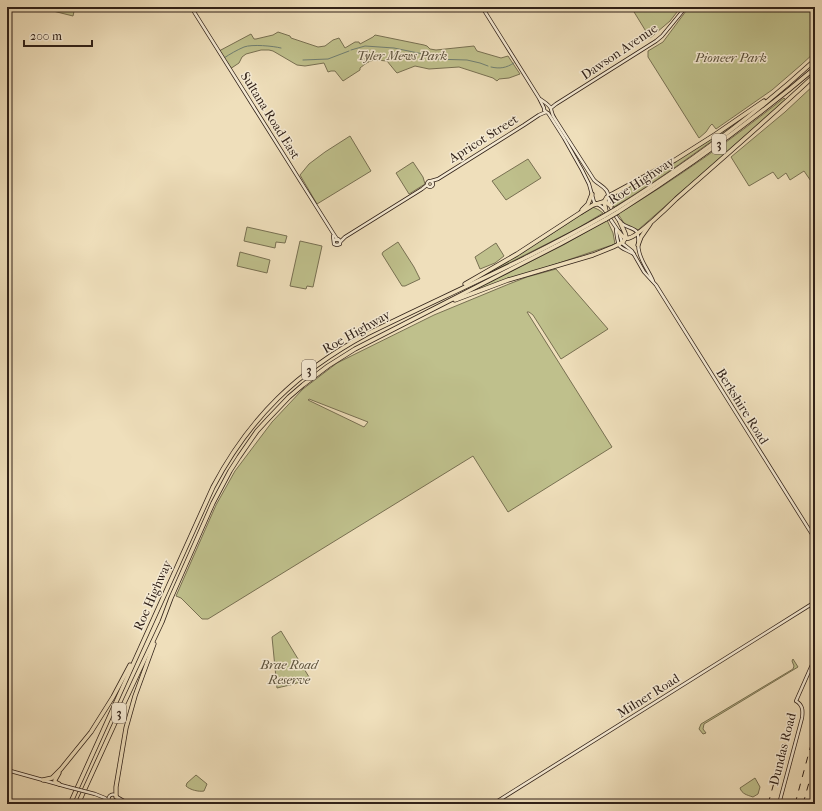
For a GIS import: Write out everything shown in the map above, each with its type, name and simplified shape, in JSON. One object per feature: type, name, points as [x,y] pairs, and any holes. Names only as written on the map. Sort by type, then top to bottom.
[{"type":"highway","name":"Roe Highway","points":[[617,210],[729,132],[815,60]]},
{"type":"highway","name":"Roe Highway","points":[[78,804],[124,701],[162,622],[171,598],[222,485],[242,452],[269,418],[289,397],[328,366],[355,348],[560,244],[676,174],[732,134],[815,68]]},
{"type":"highway","points":[[441,305],[508,280],[621,245],[626,238],[637,233],[815,75]]},
{"type":"highway","points":[[606,211],[604,202],[608,196],[658,170],[777,93]]},
{"type":"highway","points":[[608,192],[617,192]]},
{"type":"highway","points":[[580,213],[588,204],[592,194]]},
{"type":"highway","points":[[445,296],[517,254],[596,204],[604,202],[611,206]]},
{"type":"highway","name":"Roe Highway","points":[[70,804],[213,487],[235,449],[260,416],[284,392],[312,368],[338,350],[367,334],[557,242],[605,217]]},
{"type":"highway","points":[[638,246],[641,237],[652,220]]},
{"type":"highway","points":[[620,222],[626,233],[626,238]]},
{"type":"highway","points":[[619,232],[626,238]]},
{"type":"highway","points":[[117,797],[116,788],[126,728],[162,622]]},
{"type":"highway","points":[[43,780],[52,778],[61,769],[91,732],[113,697],[139,649]]},
{"type":"highway","points":[[59,784],[56,783],[55,780],[61,769]]},
{"type":"main road","name":"Sultana Road East","points":[[191,7],[338,240]]},
{"type":"main road","points":[[482,7],[539,98],[555,119],[593,179],[608,192],[609,201],[620,222],[632,228],[637,233]]},
{"type":"main road","name":"Dawson Avenue","points":[[548,109],[656,41],[686,7]]},
{"type":"main road","points":[[548,109],[589,184],[592,200],[606,211],[619,232],[621,245]]},
{"type":"main road","name":"Apricot Street","points":[[338,240],[428,186],[427,182],[432,183],[548,109]]},
{"type":"main road","points":[[615,227],[617,241],[634,254]]},
{"type":"main road","name":"Berkshire Road","points":[[637,233],[639,238],[638,250],[654,284]]},
{"type":"main road","name":"Berkshire Road","points":[[621,245],[631,249],[644,272],[654,284],[686,332],[815,539]]},
{"type":"main road","name":"Milner Road","points":[[493,804],[815,602]]},
{"type":"main road","name":"Dundas Road","points":[[779,804],[803,712],[802,708],[796,701],[815,658]]},
{"type":"main road","points":[[7,770],[99,795],[106,796],[114,794],[131,804]]},
{"type":"main road","points":[[99,795],[110,802],[131,804]]},
{"type":"main road","points":[[110,802],[108,798],[111,795]]},
{"type":"main road","points":[[114,803],[117,797]]},
{"type":"green space","points":[[37,7],[75,7],[73,16]]},
{"type":"green space","points":[[631,7],[681,7],[670,21],[650,38]]},
{"type":"green space","name":"Pioneer Park","points":[[689,7],[815,7],[815,52],[772,90],[716,129],[712,124],[699,138],[648,57],[648,51],[663,42]]},
{"type":"green space","name":"Tyler Mews Park","points":[[278,32],[318,47],[325,46],[333,40],[339,38],[345,48],[355,42],[359,42],[360,44],[375,35],[424,45],[430,49],[436,50],[474,46],[477,51],[501,58],[508,56],[520,74],[509,78],[499,79],[497,81],[493,78],[459,67],[429,69],[415,66],[397,73],[387,61],[376,60],[366,64],[360,68],[360,70],[343,81],[335,71],[328,72],[324,63],[305,66],[297,65],[269,50],[261,50],[246,54],[242,57],[239,63],[230,69],[219,51],[251,34],[254,39],[256,39],[273,35]]},
{"type":"green space","points":[[815,84],[815,187],[804,171],[790,180],[786,173],[778,179],[773,172],[749,186],[731,157],[785,112]]},
{"type":"green space","points":[[784,98],[786,100],[638,230],[624,223],[618,214],[703,159]]},
{"type":"green space","points":[[741,120],[662,176],[614,207],[612,200],[614,196]]},
{"type":"green space","points":[[350,136],[371,171],[317,204],[300,175],[309,164]]},
{"type":"green space","points":[[528,159],[541,178],[506,200],[492,181]]},
{"type":"green space","points":[[413,162],[423,177],[425,184],[409,194],[396,173]]},
{"type":"green space","points":[[593,207],[603,213],[578,228],[460,288],[542,240]]},
{"type":"green space","points":[[607,220],[613,233],[615,244],[456,298],[565,244]]},
{"type":"green space","points":[[247,227],[287,236],[285,243],[276,242],[275,248],[244,241]]},
{"type":"green space","points":[[300,241],[322,246],[313,287],[307,286],[306,289],[290,286]]},
{"type":"green space","points":[[398,242],[420,279],[405,286],[402,286],[382,254]]},
{"type":"green space","points":[[496,243],[504,256],[495,263],[480,269],[475,257]]},
{"type":"green space","points":[[240,252],[270,260],[267,273],[237,266]]},
{"type":"green space","points":[[556,269],[608,329],[561,359],[533,315],[527,312],[612,447],[508,512],[473,456],[208,619],[202,619],[181,598],[176,596],[216,505],[235,471],[272,422],[303,389],[337,363],[434,315],[527,277]],"holes":[[[309,399],[368,422],[364,427],[308,400]]]},
{"type":"green space","name":"Brae Road Reserve","points":[[281,631],[309,677],[298,683],[277,688],[272,637]]},
{"type":"green space","points":[[793,659],[798,667],[704,724],[703,729],[706,733],[703,734],[699,729],[701,724],[793,669]]},
{"type":"green space","points":[[196,775],[207,784],[204,791],[190,789],[186,786],[187,783]]},
{"type":"green space","points":[[755,778],[760,787],[758,794],[753,797],[743,793],[740,788]]},
{"type":"waterway","points":[[224,58],[239,49],[248,46],[281,48]]},
{"type":"waterway","points":[[351,50],[365,46],[394,48],[423,54],[428,58],[433,59],[467,60],[488,66]]},
{"type":"waterway","points":[[303,60],[328,59],[349,51]]},
{"type":"waterway","points":[[491,67],[503,68],[514,63]]},
{"type":"railway","points":[[768,804],[790,726]]},
{"type":"railway","points":[[795,804],[815,730]]},
{"type":"railway","points":[[803,804],[815,761]]}]
